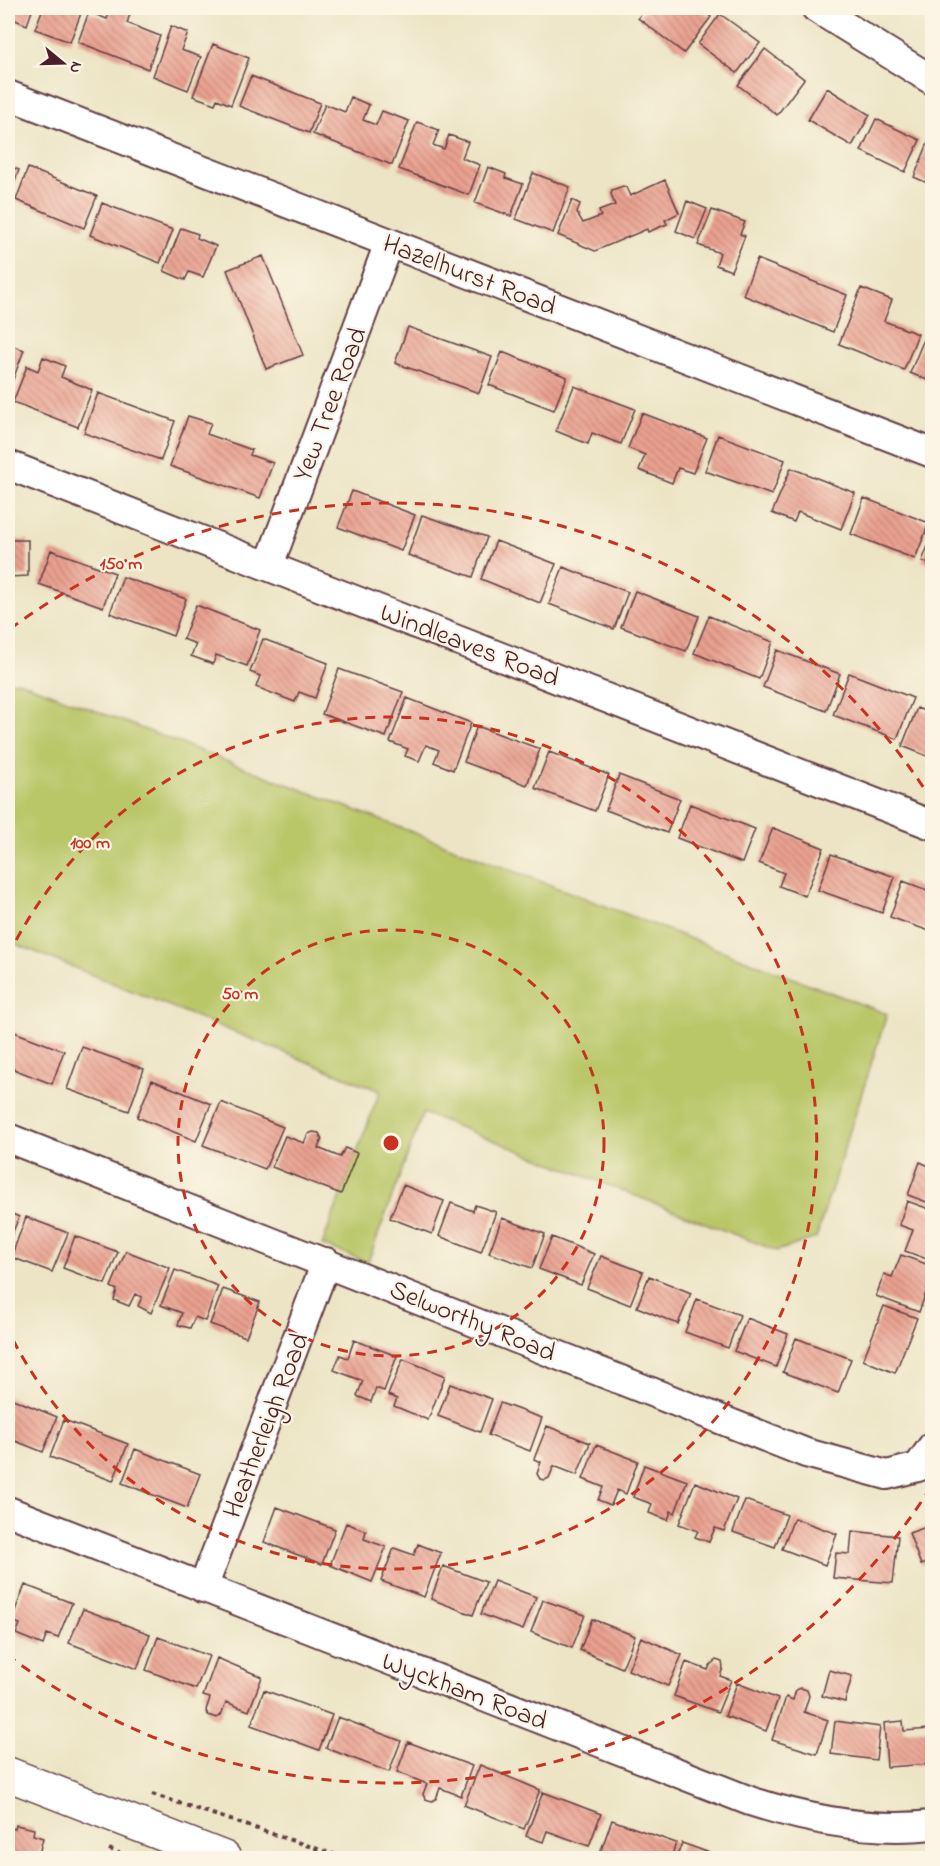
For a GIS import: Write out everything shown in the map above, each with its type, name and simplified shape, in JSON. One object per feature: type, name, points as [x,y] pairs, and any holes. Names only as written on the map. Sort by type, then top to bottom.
[{"type":"street","points":[[816,8],[933,80]]},
{"type":"street","name":"Hazelhurst Road","points":[[8,95],[933,453]]},
{"type":"street","name":"Yew Tree Road","points":[[269,565],[389,243]]},
{"type":"street","name":"Windleaves Road","points":[[8,465],[933,825]]},
{"type":"street","name":"Selworthy Road","points":[[8,1138],[806,1453],[887,1475],[918,1467],[933,1447]]},
{"type":"street","name":"Heatherleigh Road","points":[[203,1588],[326,1262]]},
{"type":"street","name":"Wyckham Road","points":[[8,1511],[779,1811],[824,1821],[878,1827],[933,1825]]},
{"type":"street","points":[[8,1773],[224,1858]]},
{"type":"path","points":[[141,1791],[345,1858]]},
{"type":"green space","points":[[18,681],[887,1014],[816,1238],[777,1251],[423,1113],[368,1262],[322,1245],[380,1091],[8,941],[8,683]]},
{"type":"building","points":[[8,8],[33,8],[27,25],[8,17]]},
{"type":"building","points":[[43,8],[83,8],[70,42],[35,29]]},
{"type":"building","points":[[111,8],[132,8],[127,23],[160,36],[148,69],[78,42],[89,12],[107,19]]},
{"type":"building","points":[[646,8],[699,8],[711,17],[684,53],[638,18]]},
{"type":"building","points":[[720,14],[760,43],[737,73],[698,44]]},
{"type":"building","points":[[171,26],[188,33],[181,50],[201,57],[188,90],[153,76]]},
{"type":"building","points":[[213,44],[249,58],[231,105],[217,99],[215,104],[193,96]]},
{"type":"building","points":[[765,49],[804,79],[777,115],[738,85]]},
{"type":"building","points":[[251,76],[320,103],[309,133],[239,106]]},
{"type":"building","points":[[827,88],[870,115],[852,146],[808,120]]},
{"type":"building","points":[[351,97],[369,105],[363,120],[376,125],[382,111],[409,121],[392,165],[313,134],[325,104],[345,112]]},
{"type":"building","points":[[876,119],[920,140],[905,172],[861,151]]},
{"type":"building","points":[[417,122],[439,130],[433,145],[444,149],[449,135],[468,142],[462,158],[480,165],[469,195],[399,169]]},
{"type":"building","points":[[928,143],[932,145],[932,185],[914,177]]},
{"type":"building","points":[[8,166],[19,170],[8,200]]},
{"type":"building","points":[[488,167],[506,174],[505,178],[523,184],[511,216],[475,203]]},
{"type":"building","points":[[28,168],[97,196],[84,228],[16,200]]},
{"type":"building","points":[[533,173],[570,187],[553,233],[516,219]]},
{"type":"building","points":[[665,180],[679,213],[665,220],[667,224],[648,232],[647,229],[595,251],[558,235],[572,200],[580,204],[577,213],[583,223],[601,216],[599,211],[615,205],[612,190],[626,187],[630,196]]},
{"type":"building","points":[[687,201],[707,209],[695,239],[676,231]]},
{"type":"building","points":[[102,203],[173,230],[160,263],[90,235]]},
{"type":"building","points":[[712,210],[745,222],[740,234],[745,236],[731,271],[716,265],[720,253],[698,245]]},
{"type":"building","points":[[181,228],[198,234],[197,238],[216,246],[203,277],[189,272],[185,280],[164,271]]},
{"type":"building","points":[[263,256],[303,355],[266,369],[227,270]]},
{"type":"building","points":[[757,259],[847,295],[833,332],[743,295]]},
{"type":"building","points":[[861,288],[892,300],[884,321],[918,334],[904,370],[839,344]]},
{"type":"building","points":[[408,327],[492,357],[479,393],[395,363]]},
{"type":"building","points":[[928,329],[932,331],[932,382],[910,373]]},
{"type":"building","points":[[8,344],[24,350],[8,393]]},
{"type":"building","points":[[502,352],[567,377],[554,410],[489,385]]},
{"type":"building","points":[[43,357],[65,366],[61,377],[92,390],[78,427],[13,402],[27,366],[38,371]]},
{"type":"building","points":[[574,386],[635,409],[621,444],[592,433],[588,444],[556,431]]},
{"type":"building","points":[[98,393],[175,421],[161,460],[84,433]]},
{"type":"building","points":[[642,413],[707,438],[693,473],[678,468],[672,483],[639,470],[645,455],[628,448]]},
{"type":"building","points":[[188,416],[211,423],[207,434],[252,450],[250,455],[273,463],[260,498],[170,466]]},
{"type":"building","points":[[718,435],[785,460],[772,495],[705,471]]},
{"type":"building","points":[[791,468],[855,493],[841,529],[798,512],[794,522],[772,513]]},
{"type":"building","points":[[352,491],[415,515],[401,551],[338,527]]},
{"type":"building","points":[[864,498],[929,523],[915,559],[851,534]]},
{"type":"building","points":[[422,515],[487,537],[473,577],[408,555]]},
{"type":"building","points":[[932,536],[932,565],[922,561]]},
{"type":"building","points":[[8,540],[28,540],[28,576],[8,577]]},
{"type":"building","points":[[496,541],[556,564],[540,603],[481,579]]},
{"type":"building","points":[[51,550],[115,573],[103,607],[39,584]]},
{"type":"building","points":[[563,567],[628,592],[614,629],[549,604]]},
{"type":"building","points":[[123,577],[186,599],[173,636],[110,613]]},
{"type":"building","points":[[635,591],[699,616],[686,651],[621,627]]},
{"type":"building","points":[[196,605],[260,630],[247,666],[216,655],[213,664],[191,656],[196,644],[183,639]]},
{"type":"building","points":[[709,616],[773,642],[759,679],[694,653]]},
{"type":"building","points":[[263,639],[328,663],[315,698],[299,692],[295,702],[256,687],[260,676],[250,672]]},
{"type":"building","points":[[777,650],[840,674],[826,711],[763,687]]},
{"type":"building","points":[[339,669],[403,692],[386,737],[322,714]]},
{"type":"building","points":[[849,673],[913,698],[897,739],[833,715]]},
{"type":"building","points":[[407,698],[471,723],[453,770],[434,762],[439,750],[426,745],[419,761],[405,756],[408,749],[390,742]]},
{"type":"building","points":[[917,708],[932,714],[932,758],[902,746]]},
{"type":"building","points":[[477,726],[540,749],[527,785],[464,762]]},
{"type":"building","points":[[549,752],[609,775],[595,811],[535,788]]},
{"type":"building","points":[[619,775],[680,799],[667,833],[606,810]]},
{"type":"building","points":[[690,804],[755,829],[742,863],[677,838]]},
{"type":"building","points":[[773,828],[824,848],[805,896],[779,886],[784,873],[759,863]]},
{"type":"building","points":[[831,854],[895,877],[882,913],[818,890]]},
{"type":"building","points":[[903,881],[932,892],[932,932],[890,917]]},
{"type":"building","points":[[9,1030],[64,1051],[52,1084],[8,1067]]},
{"type":"building","points":[[82,1047],[144,1069],[129,1111],[67,1089]]},
{"type":"building","points":[[152,1080],[211,1104],[196,1141],[137,1117]]},
{"type":"building","points":[[221,1102],[283,1127],[265,1169],[203,1145]]},
{"type":"building","points":[[319,1133],[322,1139],[318,1148],[340,1157],[345,1148],[357,1153],[341,1194],[272,1167],[285,1136],[304,1143],[308,1134]]},
{"type":"building","points":[[920,1162],[931,1167],[932,1163],[932,1204],[908,1195]]},
{"type":"building","points":[[403,1185],[444,1201],[432,1234],[390,1218]]},
{"type":"building","points":[[907,1201],[932,1210],[932,1261],[905,1251],[913,1230],[899,1225]]},
{"type":"building","points":[[451,1203],[473,1211],[475,1205],[496,1212],[481,1252],[439,1236]]},
{"type":"building","points":[[8,1212],[19,1217],[8,1244]]},
{"type":"building","points":[[26,1217],[68,1233],[52,1272],[11,1257]]},
{"type":"building","points":[[502,1218],[545,1234],[532,1268],[489,1253]]},
{"type":"building","points":[[75,1236],[118,1252],[105,1284],[63,1268]]},
{"type":"building","points":[[552,1237],[594,1254],[581,1285],[539,1269]]},
{"type":"building","points":[[126,1251],[170,1268],[151,1313],[138,1306],[142,1297],[135,1294],[129,1306],[114,1300],[117,1290],[111,1287]]},
{"type":"building","points":[[901,1255],[932,1266],[932,1276],[919,1312],[876,1296],[884,1274],[892,1277]]},
{"type":"building","points":[[601,1256],[643,1272],[630,1305],[587,1288]]},
{"type":"building","points":[[175,1270],[218,1286],[205,1321],[195,1317],[190,1328],[178,1325],[182,1313],[161,1305]]},
{"type":"building","points":[[649,1276],[691,1293],[678,1324],[637,1307]]},
{"type":"building","points":[[223,1289],[260,1302],[246,1337],[210,1324]]},
{"type":"building","points":[[697,1299],[740,1315],[728,1348],[685,1332]]},
{"type":"building","points":[[884,1306],[917,1318],[895,1373],[863,1360]]},
{"type":"building","points":[[747,1318],[788,1334],[776,1367],[734,1351]]},
{"type":"building","points":[[796,1338],[851,1359],[838,1393],[783,1372]]},
{"type":"building","points":[[354,1340],[397,1356],[384,1391],[376,1388],[371,1402],[357,1396],[363,1381],[334,1370],[340,1355],[348,1358]]},
{"type":"building","points":[[403,1359],[445,1376],[428,1420],[394,1406],[397,1399],[388,1395]]},
{"type":"building","points":[[450,1384],[492,1399],[480,1432],[438,1416]]},
{"type":"building","points":[[8,1397],[57,1417],[43,1452],[8,1438]]},
{"type":"building","points":[[500,1403],[542,1418],[530,1451],[488,1435]]},
{"type":"building","points":[[64,1420],[128,1444],[113,1481],[50,1457]]},
{"type":"building","points":[[547,1426],[590,1443],[577,1475],[554,1466],[549,1478],[540,1479],[537,1474],[541,1462],[534,1459]]},
{"type":"building","points":[[596,1445],[638,1461],[626,1494],[617,1490],[611,1505],[598,1500],[603,1487],[583,1479]]},
{"type":"building","points":[[135,1449],[200,1474],[187,1508],[122,1483]]},
{"type":"building","points":[[644,1465],[687,1481],[675,1513],[671,1511],[668,1520],[649,1513],[652,1504],[633,1497]]},
{"type":"building","points":[[695,1482],[737,1499],[724,1531],[715,1528],[709,1542],[695,1537],[698,1531],[679,1524]]},
{"type":"building","points":[[745,1500],[787,1515],[775,1547],[733,1532]]},
{"type":"building","points":[[277,1507],[335,1529],[322,1564],[264,1542]]},
{"type":"building","points":[[794,1518],[837,1534],[825,1565],[782,1549]]},
{"type":"building","points":[[346,1523],[366,1531],[364,1539],[386,1547],[372,1582],[330,1565]]},
{"type":"building","points":[[932,1525],[932,1561],[921,1565],[909,1533]]},
{"type":"building","points":[[852,1531],[898,1536],[893,1583],[833,1578],[836,1553],[850,1554]]},
{"type":"building","points":[[418,1544],[441,1553],[424,1597],[381,1581],[394,1548],[414,1555]]},
{"type":"building","points":[[443,1566],[486,1582],[473,1615],[431,1599]]},
{"type":"building","points":[[494,1581],[536,1597],[523,1630],[481,1614]]},
{"type":"building","points":[[25,1585],[72,1603],[58,1638],[47,1634],[43,1645],[16,1634],[20,1624],[11,1621]]},
{"type":"building","points":[[543,1600],[585,1615],[572,1648],[531,1632]]},
{"type":"building","points":[[83,1609],[150,1634],[137,1669],[69,1643]]},
{"type":"building","points":[[592,1619],[635,1636],[622,1668],[580,1650]]},
{"type":"building","points":[[158,1637],[209,1656],[196,1689],[146,1670]]},
{"type":"building","points":[[641,1637],[682,1655],[668,1686],[628,1670]]},
{"type":"building","points":[[217,1658],[262,1677],[249,1711],[226,1702],[221,1715],[217,1718],[208,1715],[206,1710],[210,1698],[203,1696]]},
{"type":"building","points":[[716,1660],[722,1662],[723,1668],[720,1676],[731,1680],[718,1712],[674,1696],[686,1662],[708,1670]]},
{"type":"building","points":[[829,1670],[852,1676],[845,1702],[822,1696]]},
{"type":"building","points":[[737,1683],[778,1699],[766,1731],[725,1716]]},
{"type":"building","points":[[801,1688],[807,1690],[809,1696],[804,1712],[828,1720],[817,1754],[772,1740],[786,1697],[793,1700],[796,1690]]},
{"type":"building","points":[[264,1690],[332,1715],[319,1750],[251,1725]]},
{"type":"building","points":[[338,1717],[401,1741],[389,1772],[326,1748]]},
{"type":"building","points":[[835,1721],[880,1727],[876,1760],[831,1754]]},
{"type":"building","points":[[903,1721],[904,1731],[930,1729],[932,1764],[887,1767],[884,1723]]},
{"type":"building","points":[[408,1742],[472,1766],[461,1796],[440,1788],[436,1799],[432,1801],[425,1799],[423,1794],[427,1784],[397,1772]]},
{"type":"building","points":[[480,1765],[540,1790],[524,1829],[464,1805]]},
{"type":"building","points":[[543,1792],[601,1814],[589,1846],[547,1831],[543,1842],[526,1836]]},
{"type":"building","points":[[612,1820],[676,1843],[671,1858],[615,1858],[600,1853]]},
{"type":"building","points":[[16,1825],[34,1829],[33,1835],[43,1838],[38,1858],[8,1858],[8,1828],[15,1829]]},
{"type":"building","points":[[682,1843],[724,1858],[676,1858]]}]
